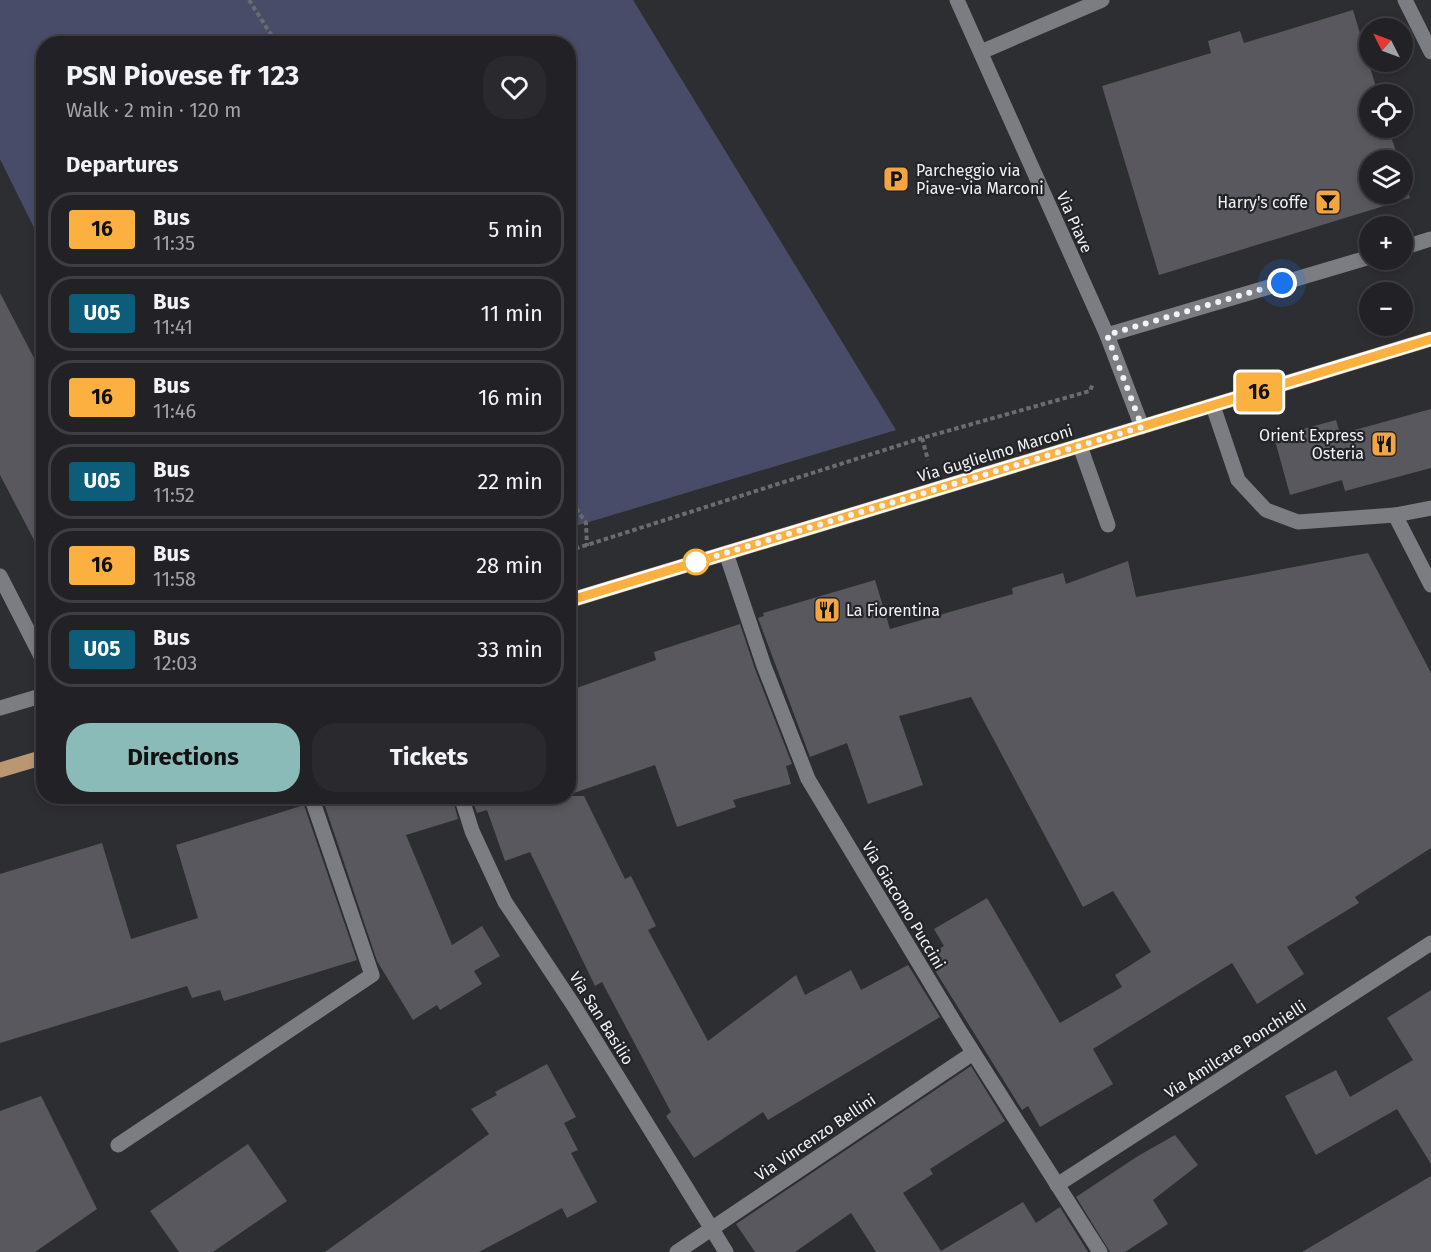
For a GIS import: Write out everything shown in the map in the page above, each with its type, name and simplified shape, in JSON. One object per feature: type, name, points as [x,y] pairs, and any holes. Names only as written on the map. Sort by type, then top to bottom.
[{"type":"main road","name":"Via Guglielmo Marconi","points":[[576,599],[1431,339]]},
{"type":"main road","points":[[0,770],[36,759]]},
{"type":"street","name":"Via Piave","points":[[957,0],[1107,335],[1142,427]]},
{"type":"street","points":[[981,52],[1102,0]]},
{"type":"street","points":[[1405,0],[1431,52]]},
{"type":"street","points":[[1413,245],[1431,239]]},
{"type":"street","points":[[1107,335],[1359,260]]},
{"type":"street","points":[[1213,406],[1238,480],[1266,510],[1299,522],[1395,515],[1431,508]]},
{"type":"street","points":[[1080,446],[1108,525]]},
{"type":"street","points":[[1395,515],[1431,585]]},
{"type":"street","name":"Via Giacomo Puccini","points":[[726,553],[764,666],[808,779],[973,1053],[1100,1252]]},
{"type":"street","points":[[0,576],[36,646]]},
{"type":"street","points":[[0,708],[36,697]]},
{"type":"street","points":[[118,1146],[372,975],[314,804]]},
{"type":"street","name":"Via San Basilio","points":[[464,804],[472,831],[505,902],[574,1006],[726,1252]]},
{"type":"street","name":"Via Amilcare Ponchielli","points":[[1058,1185],[1431,943]]},
{"type":"street","name":"Via Vincenzo Bellini","points":[[677,1252],[973,1053]]},
{"type":"path","points":[[249,0],[272,36]]},
{"type":"path","points":[[576,549],[922,438],[1090,391],[1094,380]]},
{"type":"path","points":[[576,508],[586,523],[587,546]]},
{"type":"shaded area","points":[[0,0],[633,0],[896,430],[576,526],[576,36],[36,36],[36,232],[0,159]]},
{"type":"building","points":[[1353,10],[1359,30],[1359,72],[1371,72],[1375,84],[1359,84],[1359,138],[1391,138],[1396,150],[1359,150],[1359,204],[1390,204],[1159,275],[1102,86],[1211,53],[1208,41],[1240,31],[1244,43]]},
{"type":"building","points":[[0,293],[36,362],[36,544],[0,475]]},
{"type":"building","points":[[1431,409],[1431,468],[1345,491],[1342,480],[1290,495],[1274,437],[1336,420],[1340,434]]},
{"type":"building","points":[[1368,553],[1431,673],[1431,848],[1355,897],[1359,903],[1287,947],[1304,974],[1257,1004],[1232,963],[1093,1049],[1113,1084],[1040,1127],[1028,1106],[1022,1110],[926,956],[944,946],[934,929],[987,898],[1060,1023],[1122,987],[1115,975],[1151,952],[1113,891],[1083,907],[971,697],[899,716],[923,785],[868,804],[847,743],[810,757],[758,618],[764,616],[763,613],[875,580],[890,629],[1013,594],[1012,588],[1063,573],[1066,584],[1128,561],[1136,597]]},
{"type":"building","points":[[740,624],[792,764],[786,766],[791,784],[733,800],[736,807],[677,827],[655,765],[576,792],[576,688],[656,660],[654,652]]},
{"type":"building","points":[[576,796],[584,796],[625,879],[631,876],[656,926],[648,930],[708,1041],[796,975],[805,995],[851,970],[861,990],[908,965],[940,1017],[768,1120],[763,1112],[694,1158],[666,1116],[671,1112],[602,982],[595,986],[530,852],[505,861],[487,810],[477,813],[474,804],[576,804]]},
{"type":"building","points":[[324,804],[454,804],[458,819],[406,835],[452,945],[482,926],[500,956],[474,971],[482,984],[440,1010],[437,1005],[413,1020],[377,961]]},
{"type":"building","points":[[304,805],[357,960],[224,1001],[220,990],[192,998],[187,986],[0,1043],[0,874],[102,843],[131,939],[198,918],[176,845]]},
{"type":"building","points":[[1431,990],[1431,1164],[1397,1109],[1316,1155],[1285,1096],[1336,1070],[1350,1097],[1413,1060],[1387,1018]]},
{"type":"building","points":[[547,1064],[576,1117],[564,1123],[578,1150],[571,1153],[597,1202],[567,1218],[562,1208],[479,1252],[325,1252],[489,1134],[471,1109],[497,1095],[495,1092]]},
{"type":"building","points":[[971,1066],[1005,1121],[930,1169],[933,1174],[903,1193],[941,1251],[1023,1202],[1036,1223],[1060,1207],[1088,1252],[876,1252],[851,1213],[795,1252],[755,1252],[736,1224]]},
{"type":"building","points":[[41,1096],[97,1209],[35,1252],[0,1252],[0,1111]]},
{"type":"building","points":[[1175,1135],[1198,1165],[1153,1200],[1168,1224],[1125,1252],[1110,1252],[1076,1197],[1138,1156]]},
{"type":"building","points":[[248,1144],[287,1201],[213,1252],[179,1252],[150,1211]]},
{"type":"building","points":[[1431,1176],[1431,1252],[1302,1252]]},
{"type":"bus line","name":"16","points":[[576,599],[1431,339]]},
{"type":"place","name":"Parcheggio via Piave-via Marconi","points":[[896,179]]},
{"type":"place","name":"Harry's coffe","points":[[1328,202]]},
{"type":"place","name":"Orient Express Osteria","points":[[1384,444]]},
{"type":"place","name":"La Fiorentina","points":[[827,610]]},
{"type":"route","points":[[696,562],[1142,427],[1107,335],[1282,283]]}]
